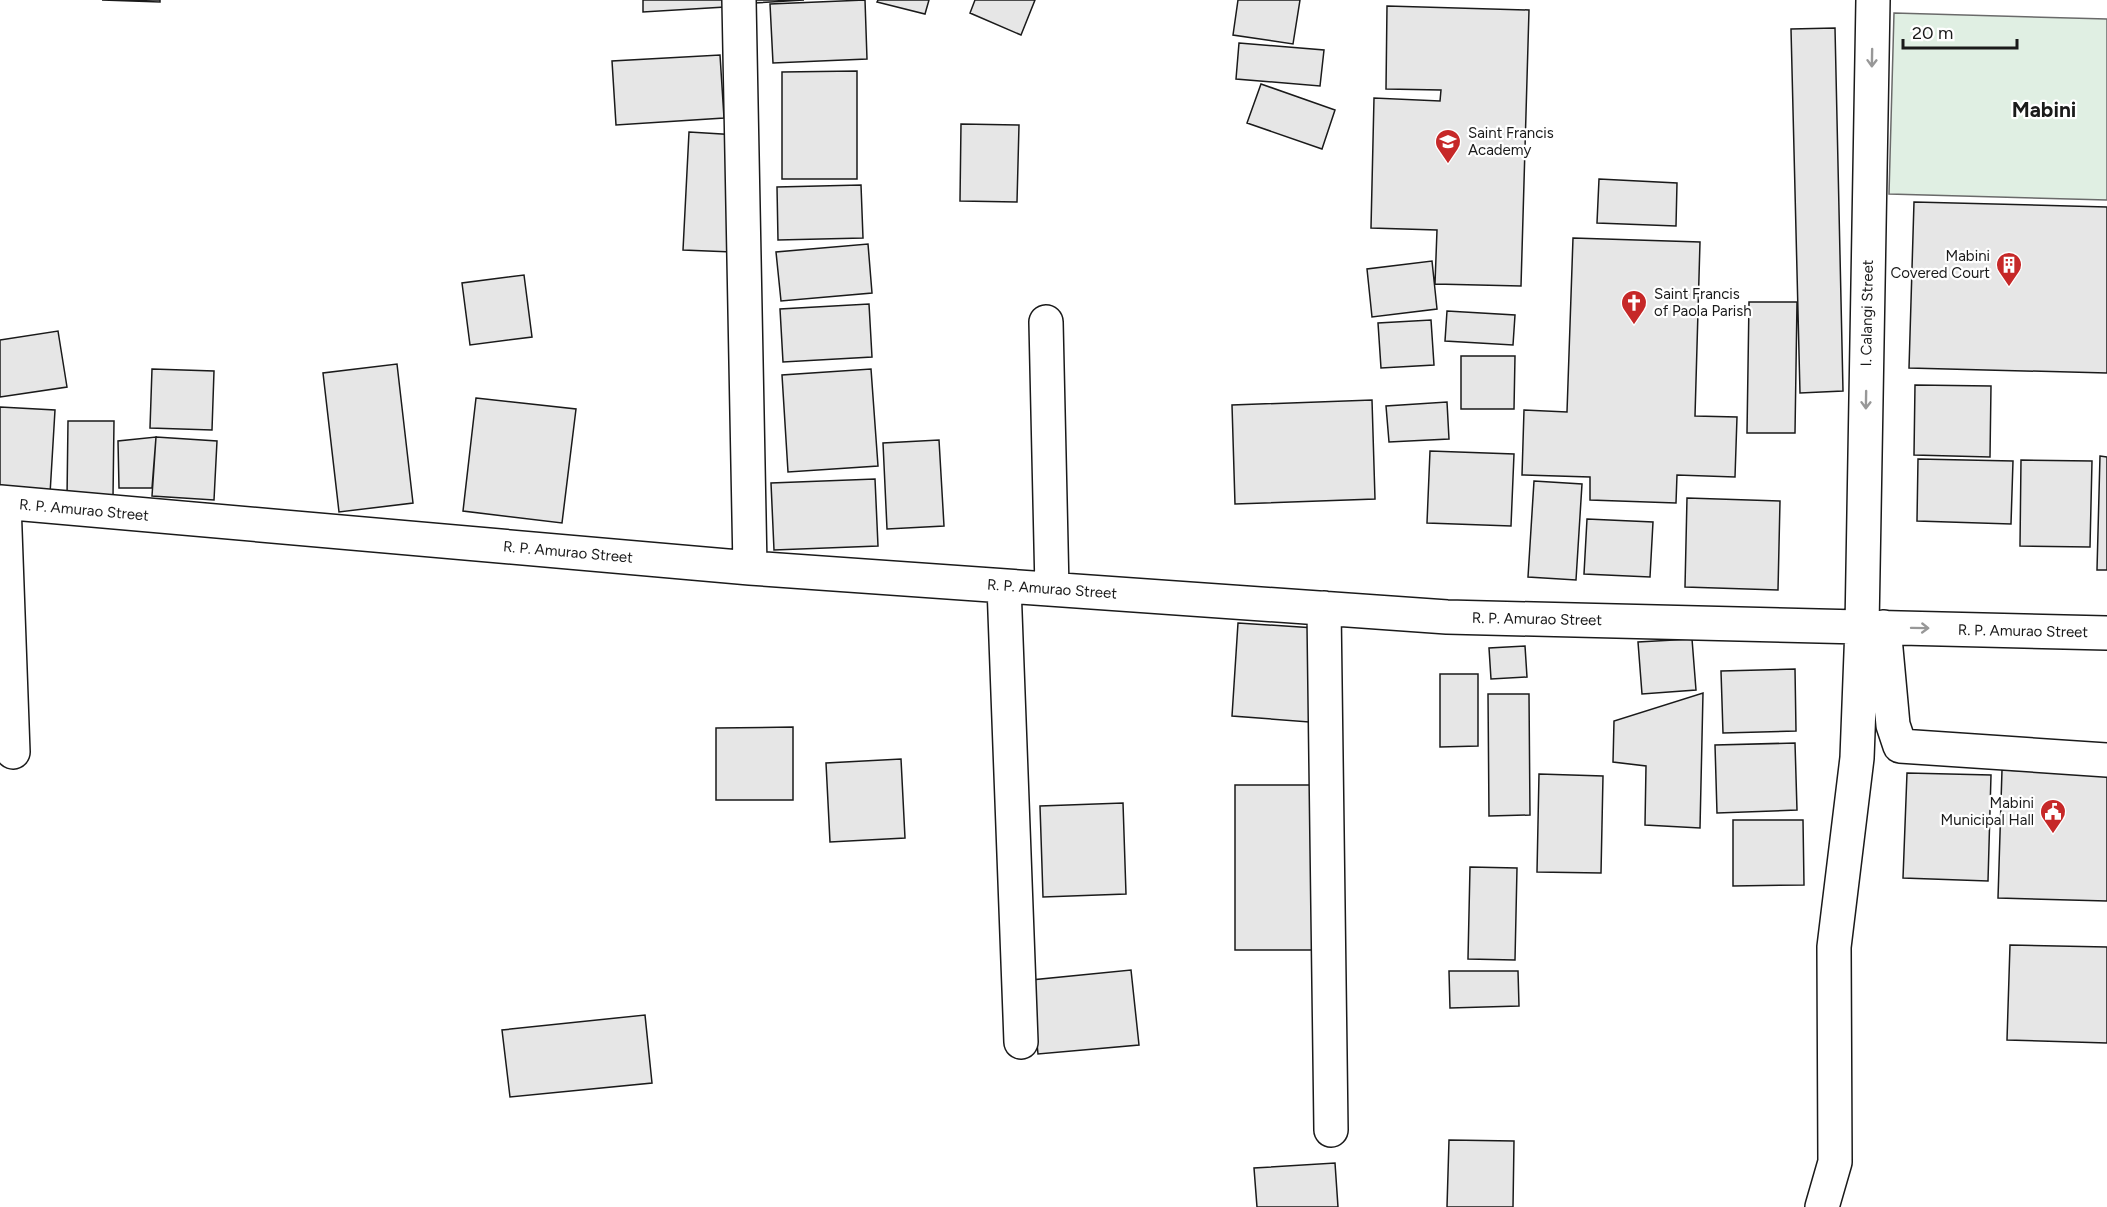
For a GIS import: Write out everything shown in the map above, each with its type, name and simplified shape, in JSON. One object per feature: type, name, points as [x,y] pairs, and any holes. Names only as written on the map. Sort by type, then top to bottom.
[{"type":"street","points":[[739,0],[750,568]]},
{"type":"street","name":"I. Calangi Street","points":[[1873,0],[1873,627]]},
{"type":"street","points":[[1046,322],[1052,589]]},
{"type":"street","points":[[2,502],[13,752]]},
{"type":"street","name":"R. P. Amurao Street","points":[[2,502],[750,568],[1447,616],[2107,633]]},
{"type":"street","points":[[1004,586],[1021,1042]]},
{"type":"street","points":[[1324,608],[1331,1130]]},
{"type":"street","points":[[1873,627],[1893,725],[1900,746],[2107,760]]},
{"type":"street","points":[[1822,1207],[1835,1162],[1833,947],[1873,627]]},
{"type":"green space","points":[[1894,13],[2107,19],[2107,200],[1889,194]]},
{"type":"building","points":[[102,0],[160,0],[160,2]]},
{"type":"building","points":[[643,0],[724,0],[725,7],[643,12]]},
{"type":"building","points":[[755,0],[804,0],[755,3]]},
{"type":"building","points":[[865,0],[867,59],[773,63],[770,4]]},
{"type":"building","points":[[878,0],[929,0],[925,14],[877,2]]},
{"type":"building","points":[[975,0],[1035,0],[1021,35],[970,13]]},
{"type":"building","points":[[1238,0],[1300,0],[1293,44],[1233,35]]},
{"type":"building","name":"Saint Francis Academy","points":[[1387,6],[1529,10],[1521,286],[1435,284],[1437,230],[1371,228],[1374,98],[1440,101],[1441,90],[1386,89]]},
{"type":"building","points":[[1835,28],[1843,391],[1800,393],[1791,29]]},
{"type":"building","points":[[1239,43],[1324,50],[1320,86],[1236,79]]},
{"type":"building","points":[[720,55],[724,118],[616,125],[612,61]]},
{"type":"building","points":[[857,71],[857,179],[782,179],[782,72]]},
{"type":"building","points":[[1261,84],[1335,110],[1322,149],[1247,123]]},
{"type":"building","points":[[961,124],[1019,125],[1017,202],[960,201]]},
{"type":"building","points":[[689,132],[738,135],[732,252],[683,250]]},
{"type":"building","points":[[1599,179],[1677,183],[1676,226],[1597,223]]},
{"type":"building","points":[[861,185],[863,238],[778,240],[777,187]]},
{"type":"building","name":"Mabini Covered Court","points":[[1914,202],[2107,207],[2107,373],[1909,368]]},
{"type":"building","name":"Saint Francis of Paola Parish","points":[[1573,238],[1700,242],[1695,416],[1737,417],[1735,477],[1677,475],[1676,503],[1590,500],[1590,477],[1522,475],[1524,410],[1567,412]]},
{"type":"building","points":[[868,244],[872,293],[781,301],[776,252]]},
{"type":"building","points":[[1432,261],[1437,309],[1372,317],[1367,269]]},
{"type":"building","points":[[524,275],[532,337],[470,345],[462,283]]},
{"type":"building","points":[[1749,302],[1797,302],[1795,433],[1747,433]]},
{"type":"building","points":[[869,304],[872,357],[783,362],[780,309]]},
{"type":"building","points":[[1447,311],[1515,315],[1513,345],[1445,341]]},
{"type":"building","points":[[1431,320],[1434,365],[1381,368],[1378,323]]},
{"type":"building","points":[[58,331],[67,387],[0,397],[0,340]]},
{"type":"building","points":[[1461,356],[1515,356],[1514,409],[1461,409]]},
{"type":"building","points":[[397,364],[413,503],[339,512],[323,373]]},
{"type":"building","points":[[152,369],[214,371],[212,430],[150,428]]},
{"type":"building","points":[[871,369],[878,466],[788,472],[782,375]]},
{"type":"building","points":[[1915,385],[1991,386],[1990,457],[1914,455]]},
{"type":"building","points":[[476,398],[576,409],[562,523],[463,511]]},
{"type":"building","points":[[1372,400],[1375,499],[1235,504],[1232,405]]},
{"type":"building","points":[[1447,402],[1449,439],[1389,442],[1386,406]]},
{"type":"building","points":[[0,407],[55,410],[50,494],[0,491]]},
{"type":"building","points":[[68,421],[114,421],[113,498],[67,498]]},
{"type":"building","points":[[156,437],[217,441],[214,500],[152,496]]},
{"type":"building","points":[[156,437],[152,488],[119,488],[118,441]]},
{"type":"building","points":[[939,440],[944,526],[887,529],[883,443]]},
{"type":"building","points":[[1430,451],[1514,454],[1511,526],[1427,523]]},
{"type":"building","points":[[2100,456],[2107,457],[2107,570],[2097,570]]},
{"type":"building","points":[[1918,459],[2013,461],[2011,524],[1917,521]]},
{"type":"building","points":[[2021,460],[2092,461],[2090,547],[2020,546]]},
{"type":"building","points":[[875,479],[878,546],[774,550],[771,483]]},
{"type":"building","points":[[1534,481],[1582,484],[1576,580],[1528,577]]},
{"type":"building","points":[[1687,498],[1780,501],[1778,590],[1685,587]]},
{"type":"building","points":[[1587,519],[1653,522],[1650,577],[1584,574]]},
{"type":"building","points":[[1238,623],[1315,628],[1309,722],[1232,716]]},
{"type":"building","points":[[1692,639],[1696,690],[1642,694],[1638,642]]},
{"type":"building","points":[[1525,646],[1527,677],[1491,679],[1489,648]]},
{"type":"building","points":[[1795,669],[1796,731],[1723,733],[1721,671]]},
{"type":"building","points":[[1440,674],[1478,674],[1478,746],[1440,747]]},
{"type":"building","points":[[1703,693],[1700,828],[1645,825],[1646,766],[1613,762],[1614,721]]},
{"type":"building","points":[[1488,694],[1529,694],[1530,815],[1489,816]]},
{"type":"building","points":[[793,727],[793,800],[716,800],[716,728]]},
{"type":"building","points":[[1795,743],[1797,810],[1717,813],[1715,745]]},
{"type":"building","points":[[901,759],[905,838],[830,842],[826,763]]},
{"type":"building","name":"Mabini Municipal Hall","points":[[2002,770],[2107,773],[2107,901],[1998,898]]},
{"type":"building","points":[[1907,773],[1991,775],[1988,881],[1903,878]]},
{"type":"building","points":[[1539,774],[1603,776],[1601,873],[1537,872]]},
{"type":"building","points":[[1235,785],[1324,785],[1324,950],[1235,950]]},
{"type":"building","points":[[1123,803],[1126,894],[1043,897],[1040,806]]},
{"type":"building","points":[[1733,820],[1803,820],[1804,885],[1733,886]]},
{"type":"building","points":[[1470,867],[1517,868],[1515,960],[1468,959]]},
{"type":"building","points":[[2010,945],[2107,947],[2107,1043],[2007,1040]]},
{"type":"building","points":[[1131,970],[1139,1045],[1038,1054],[1031,980]]},
{"type":"building","points":[[1449,971],[1518,971],[1519,1006],[1450,1008]]},
{"type":"building","points":[[645,1015],[652,1083],[510,1097],[502,1030]]},
{"type":"building","points":[[1449,1140],[1514,1141],[1513,1207],[1447,1207]]},
{"type":"building","points":[[1335,1163],[1338,1207],[1257,1207],[1254,1168]]},
{"type":"place","name":"Saint Francis Academy","points":[[1448,165]]},
{"type":"place","name":"Mabini Covered Court","points":[[2009,288]]},
{"type":"place","name":"Saint Francis of Paola Parish","points":[[1634,326]]},
{"type":"place","name":"Mabini Municipal Hall","points":[[2053,835]]},
{"type":"district","name":"Mabini","points":[[2044,109]]}]
